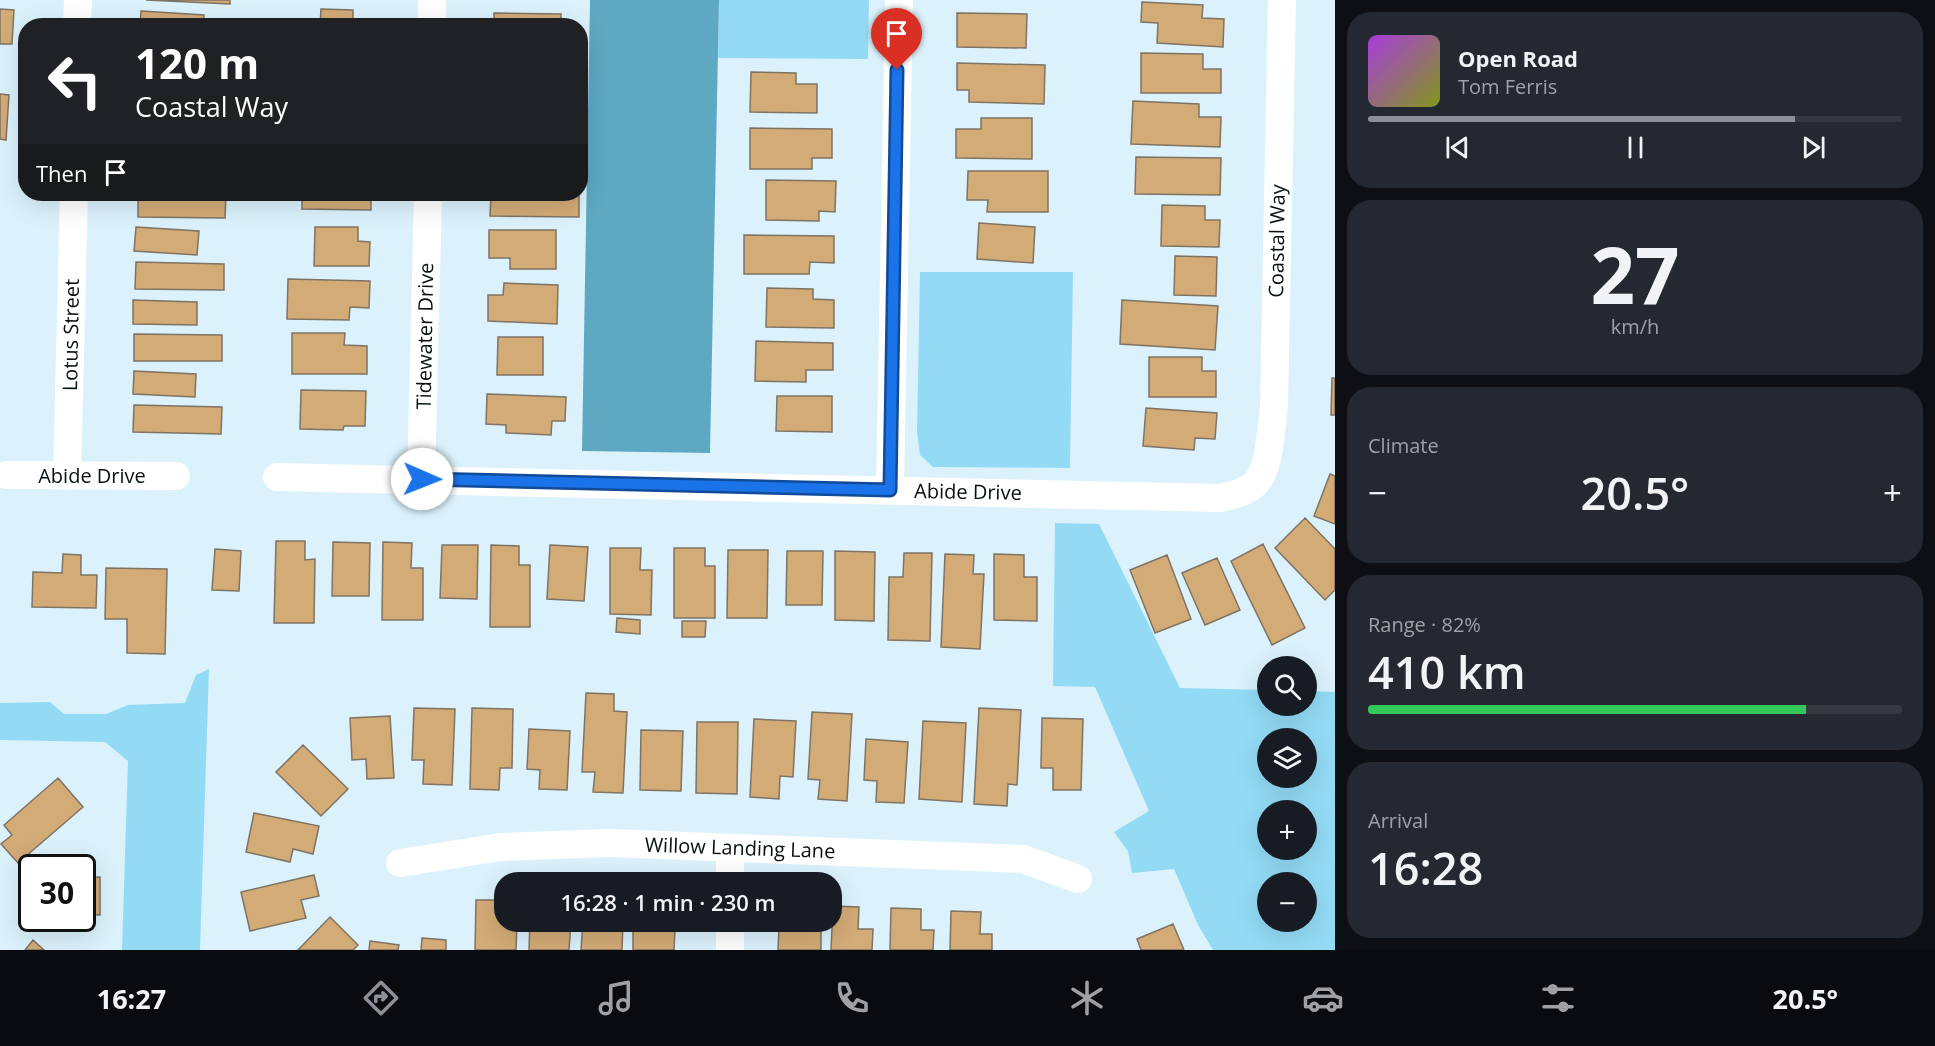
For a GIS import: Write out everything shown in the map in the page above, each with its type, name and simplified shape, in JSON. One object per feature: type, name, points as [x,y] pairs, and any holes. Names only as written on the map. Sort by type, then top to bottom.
[{"type":"street","points":[[77,18],[78,0]]},
{"type":"street","points":[[432,0],[432,18]]},
{"type":"street","points":[[890,490],[899,0]]},
{"type":"street","name":"Coastal Way","points":[[1259,480],[1268,451],[1274,405],[1282,0]]},
{"type":"street","name":"Lotus Street","points":[[68,476],[74,201]]},
{"type":"street","name":"Tidewater Drive","points":[[422,479],[428,201]]},
{"type":"street","name":"Abide Drive","points":[[7,475],[176,476]]},
{"type":"street","name":"Abide Drive","points":[[276,477],[1221,498],[1242,492],[1259,480]]},
{"type":"street","name":"Willow Landing Lane","points":[[400,863],[501,847],[609,843],[1023,859],[1078,879]]},
{"type":"street","points":[[730,848],[730,872]]},
{"type":"street","points":[[730,932],[730,950]]},
{"type":"shaded area","points":[[590,0],[719,0],[710,453],[582,451]]},
{"type":"shaded area","points":[[719,0],[869,0],[868,59],[718,58]]},
{"type":"shaded area","points":[[920,272],[1073,272],[1070,468],[933,467],[920,455],[917,432]]},
{"type":"shaded area","points":[[1055,523],[1099,524],[1180,688],[1257,690],[1257,716],[1317,716],[1317,691],[1335,692],[1335,950],[1213,950],[1198,925],[1174,869],[1132,873],[1128,851],[1114,832],[1149,811],[1095,687],[1053,686]]},
{"type":"shaded area","points":[[209,669],[200,950],[122,950],[128,761],[105,742],[0,740],[0,703],[50,702],[64,714],[106,714],[128,705],[185,703],[196,675]]},
{"type":"building","points":[[146,0],[230,0],[230,4]]},
{"type":"building","points":[[1142,2],[1203,5],[1202,18],[1224,19],[1223,47],[1157,43],[1158,23],[1141,22]]},
{"type":"building","points":[[0,9],[14,10],[12,44],[0,44]]},
{"type":"building","points":[[321,9],[353,10],[353,18],[320,18]]},
{"type":"building","points":[[141,11],[204,15],[204,18],[141,18]]},
{"type":"building","points":[[494,13],[561,14],[561,18],[494,18]]},
{"type":"building","points":[[957,13],[1027,14],[1026,48],[957,47]]},
{"type":"building","points":[[1141,53],[1203,54],[1203,69],[1221,69],[1221,93],[1141,93]]},
{"type":"building","points":[[957,63],[1045,65],[1044,104],[969,102],[969,90],[957,90]]},
{"type":"building","points":[[751,72],[796,73],[796,84],[817,84],[817,113],[750,112]]},
{"type":"building","points":[[0,94],[9,95],[6,140],[0,139]]},
{"type":"building","points":[[1133,101],[1199,104],[1199,117],[1221,117],[1220,147],[1131,144]]},
{"type":"building","points":[[981,118],[1032,118],[1032,159],[956,158],[956,129],[981,129]]},
{"type":"building","points":[[750,128],[832,129],[832,158],[812,158],[812,169],[750,169]]},
{"type":"building","points":[[1136,157],[1221,158],[1220,195],[1135,194]]},
{"type":"building","points":[[968,171],[1048,171],[1048,212],[987,212],[988,200],[967,200]]},
{"type":"building","points":[[766,180],[836,181],[835,212],[819,211],[819,221],[766,220]]},
{"type":"building","points":[[138,201],[226,201],[225,218],[138,217]]},
{"type":"building","points":[[302,201],[371,201],[371,210],[302,209]]},
{"type":"building","points":[[491,201],[579,201],[579,217],[490,216]]},
{"type":"building","points":[[1162,205],[1205,206],[1205,220],[1220,220],[1219,247],[1161,246]]},
{"type":"building","points":[[979,223],[1035,227],[1033,263],[977,259]]},
{"type":"building","points":[[136,227],[199,231],[197,255],[134,251]]},
{"type":"building","points":[[315,227],[358,227],[358,241],[370,242],[369,266],[314,266]]},
{"type":"building","points":[[489,230],[556,230],[556,269],[510,269],[510,258],[489,258]]},
{"type":"building","points":[[744,235],[834,236],[834,263],[810,262],[809,274],[744,274]]},
{"type":"building","points":[[1175,256],[1217,257],[1216,296],[1174,295]]},
{"type":"building","points":[[136,262],[224,264],[224,290],[135,289]]},
{"type":"building","points":[[288,279],[370,281],[369,308],[350,307],[349,320],[287,319]]},
{"type":"building","points":[[504,283],[558,285],[557,324],[488,321],[488,295],[503,295]]},
{"type":"building","points":[[767,288],[813,289],[813,299],[834,300],[834,328],[766,327]]},
{"type":"building","points":[[133,300],[197,302],[197,325],[133,324]]},
{"type":"building","points":[[1122,300],[1218,306],[1215,350],[1120,344]]},
{"type":"building","points":[[292,333],[345,333],[344,345],[367,346],[367,374],[292,374]]},
{"type":"building","points":[[134,334],[222,335],[222,361],[134,361]]},
{"type":"building","points":[[498,337],[543,337],[543,375],[497,375]]},
{"type":"building","points":[[756,341],[833,343],[833,370],[806,370],[806,382],[755,381]]},
{"type":"building","points":[[1149,357],[1202,357],[1202,371],[1216,371],[1216,397],[1149,397]]},
{"type":"building","points":[[134,371],[196,374],[195,397],[133,394]]},
{"type":"building","points":[[1332,378],[1335,378],[1335,415],[1331,415]]},
{"type":"building","points":[[301,390],[366,391],[365,426],[344,426],[343,430],[300,429]]},
{"type":"building","points":[[487,394],[566,397],[565,421],[552,421],[551,435],[506,433],[506,425],[486,424]]},
{"type":"building","points":[[777,396],[832,396],[832,432],[776,431]]},
{"type":"building","points":[[134,405],[222,407],[221,434],[133,432]]},
{"type":"building","points":[[1146,408],[1217,413],[1215,439],[1195,438],[1194,450],[1143,446]]},
{"type":"building","points":[[1330,474],[1335,476],[1335,524],[1314,516]]},
{"type":"building","points":[[1305,518],[1335,549],[1335,590],[1325,600],[1275,548]]},
{"type":"building","points":[[276,541],[305,541],[305,560],[315,559],[314,623],[274,623]]},
{"type":"building","points":[[333,542],[370,543],[369,596],[332,596]]},
{"type":"building","points":[[383,542],[412,543],[411,568],[423,568],[423,620],[382,620]]},
{"type":"building","points":[[1263,544],[1305,628],[1272,645],[1231,561]]},
{"type":"building","points":[[442,545],[478,545],[477,599],[440,598]]},
{"type":"building","points":[[491,545],[519,546],[519,565],[530,565],[530,627],[490,627]]},
{"type":"building","points":[[550,545],[588,547],[584,601],[547,599]]},
{"type":"building","points":[[610,548],[641,548],[640,570],[652,570],[651,615],[610,614]]},
{"type":"building","points":[[674,548],[705,548],[705,566],[715,566],[715,618],[674,618]]},
{"type":"building","points":[[215,549],[241,551],[239,591],[212,590]]},
{"type":"building","points":[[728,550],[768,550],[767,618],[727,618]]},
{"type":"building","points":[[787,551],[823,551],[822,605],[786,605]]},
{"type":"building","points":[[835,551],[875,552],[874,621],[835,620]]},
{"type":"building","points":[[904,553],[932,553],[930,641],[888,640],[889,577],[903,577]]},
{"type":"building","points":[[63,554],[81,555],[81,575],[97,575],[96,608],[32,607],[33,572],[62,573]]},
{"type":"building","points":[[945,554],[974,555],[973,574],[984,574],[980,649],[941,647]]},
{"type":"building","points":[[994,554],[1024,555],[1024,577],[1037,577],[1037,621],[994,620]]},
{"type":"building","points":[[1167,555],[1191,619],[1155,633],[1130,570]]},
{"type":"building","points":[[1217,558],[1240,610],[1205,625],[1182,573]]},
{"type":"building","points":[[106,568],[167,569],[165,654],[127,653],[127,619],[105,619]]},
{"type":"building","points":[[617,618],[640,620],[640,634],[616,632]]},
{"type":"building","points":[[682,621],[706,621],[705,637],[682,637]]},
{"type":"building","points":[[586,693],[614,694],[614,711],[627,712],[623,793],[593,792],[595,772],[582,772]]},
{"type":"building","points":[[414,708],[455,709],[452,785],[423,784],[424,760],[412,760]]},
{"type":"building","points":[[472,708],[513,709],[512,768],[500,768],[499,790],[470,789]]},
{"type":"building","points":[[979,708],[1021,710],[1017,785],[1008,784],[1007,806],[974,804]]},
{"type":"building","points":[[812,712],[852,714],[847,801],[818,799],[820,780],[808,779]]},
{"type":"building","points":[[390,716],[394,778],[367,779],[366,759],[352,760],[350,718]]},
{"type":"building","points":[[1042,718],[1083,719],[1081,790],[1053,790],[1053,768],[1041,768]]},
{"type":"building","points":[[754,719],[796,721],[793,777],[780,776],[779,799],[750,797]]},
{"type":"building","points":[[923,721],[966,723],[962,802],[919,799]]},
{"type":"building","points":[[697,722],[738,722],[737,794],[696,793]]},
{"type":"building","points":[[529,729],[570,731],[567,790],[539,789],[540,770],[527,769]]},
{"type":"building","points":[[641,730],[683,731],[681,791],[640,790]]},
{"type":"building","points":[[866,739],[908,742],[904,803],[876,802],[877,781],[864,780]]},
{"type":"building","points":[[303,745],[348,789],[321,816],[276,772]]},
{"type":"building","points":[[58,778],[83,807],[28,854],[18,854],[18,863],[1,844],[12,835],[4,825]]},
{"type":"building","points":[[254,813],[319,826],[313,854],[293,849],[290,862],[246,852]]},
{"type":"building","points":[[314,875],[319,896],[301,900],[306,918],[250,931],[241,892]]},
{"type":"building","points":[[96,877],[100,877],[100,915],[96,915]]},
{"type":"building","points":[[476,900],[494,900],[494,932],[517,932],[516,950],[475,950]]},
{"type":"building","points":[[842,906],[859,907],[858,929],[873,929],[872,950],[831,950],[832,932],[842,932]]},
{"type":"building","points":[[891,908],[921,909],[921,930],[934,930],[933,950],[890,950]]},
{"type":"building","points":[[951,911],[981,912],[980,934],[992,934],[992,950],[950,950]]},
{"type":"building","points":[[330,917],[358,945],[353,950],[298,950]]},
{"type":"building","points":[[1173,924],[1184,950],[1141,950],[1137,939]]},
{"type":"building","points":[[530,932],[570,932],[569,950],[529,950]]},
{"type":"building","points":[[582,932],[623,932],[622,950],[581,950]]},
{"type":"building","points":[[633,932],[675,932],[674,950],[633,950]]},
{"type":"building","points":[[779,932],[821,932],[821,950],[778,950]]},
{"type":"building","points":[[422,938],[446,940],[446,950],[421,950]]},
{"type":"building","points":[[33,940],[44,950],[25,950]]},
{"type":"building","points":[[370,941],[399,945],[398,950],[369,950]]},
{"type":"route","points":[[422,479],[890,490],[897,70]]}]
